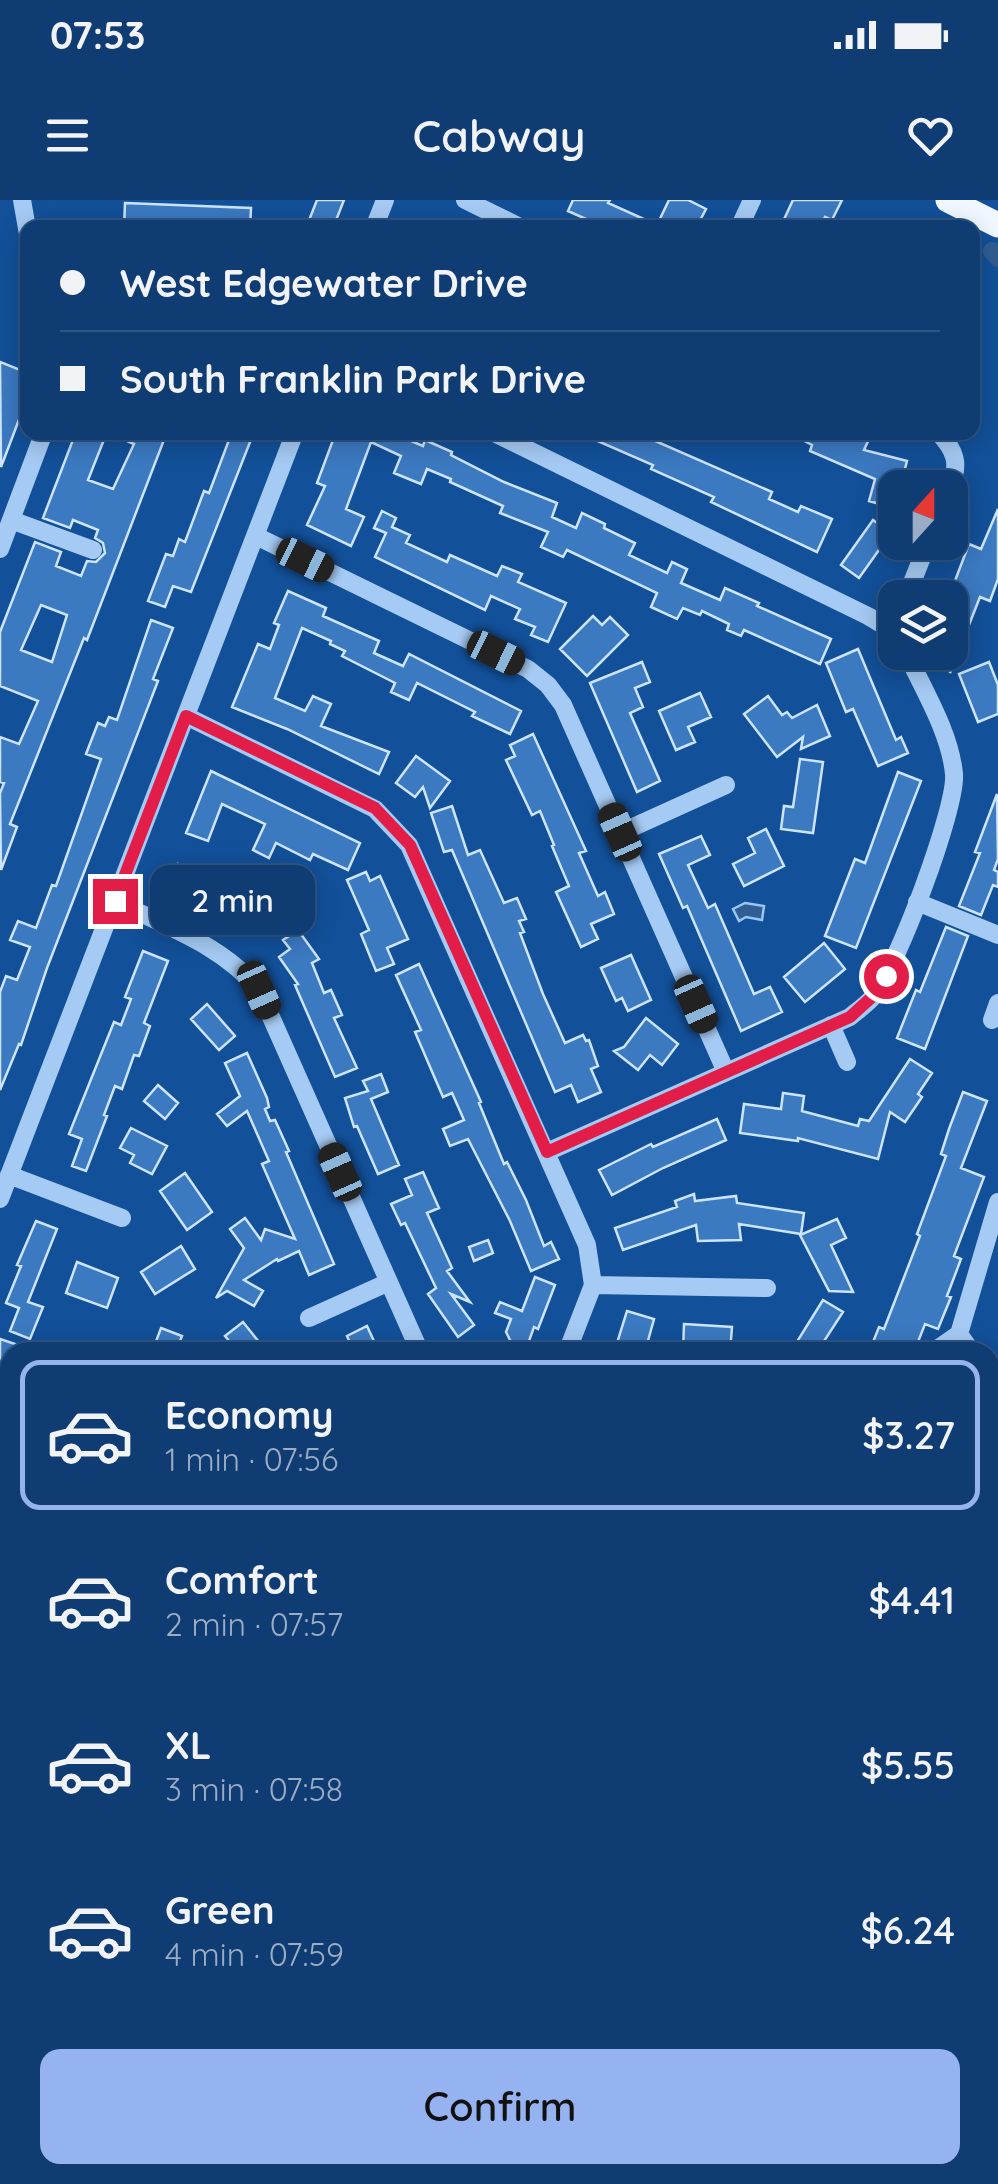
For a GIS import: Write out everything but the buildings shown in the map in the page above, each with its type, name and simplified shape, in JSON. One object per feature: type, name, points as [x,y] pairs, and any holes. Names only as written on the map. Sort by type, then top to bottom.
[{"type":"main road","points":[[949,201],[998,225]]},
{"type":"street","points":[[465,200],[506,220]]},
{"type":"street","points":[[0,549],[41,440]]},
{"type":"street","points":[[0,1199],[293,440]]},
{"type":"street","points":[[508,440],[878,623]]},
{"type":"street","points":[[946,440],[954,449],[957,470]]},
{"type":"street","points":[[11,520],[93,550]]},
{"type":"street","points":[[256,536],[528,669],[548,685],[563,705],[726,1072]]},
{"type":"street","points":[[547,1152],[850,1017],[872,997],[886,976],[917,902],[951,806],[954,775],[946,742],[914,670]]},
{"type":"street","points":[[186,716],[375,808],[410,845],[587,1245],[593,1285],[571,1342]]},
{"type":"street","points":[[620,832],[726,785]]},
{"type":"street","points":[[115,901],[217,951],[241,968],[259,990],[415,1342]]},
{"type":"street","points":[[917,902],[998,935]]},
{"type":"street","points":[[831,1025],[847,1062]]},
{"type":"street","points":[[9,1175],[122,1218]]},
{"type":"street","points":[[947,1342],[959,1334],[998,1202]]},
{"type":"street","points":[[309,1318],[388,1282]]},
{"type":"street","points":[[593,1285],[767,1288]]},
{"type":"street","points":[[959,1334],[965,1342]]},
{"type":"shaded area","points":[[745,903],[764,906],[762,920],[746,917],[739,921],[733,909]]},
{"type":"waterway","points":[[992,251],[998,258]]},
{"type":"route","points":[[115,901],[186,716],[375,808],[410,845],[547,1152],[850,1017],[872,997],[886,976]]}]
